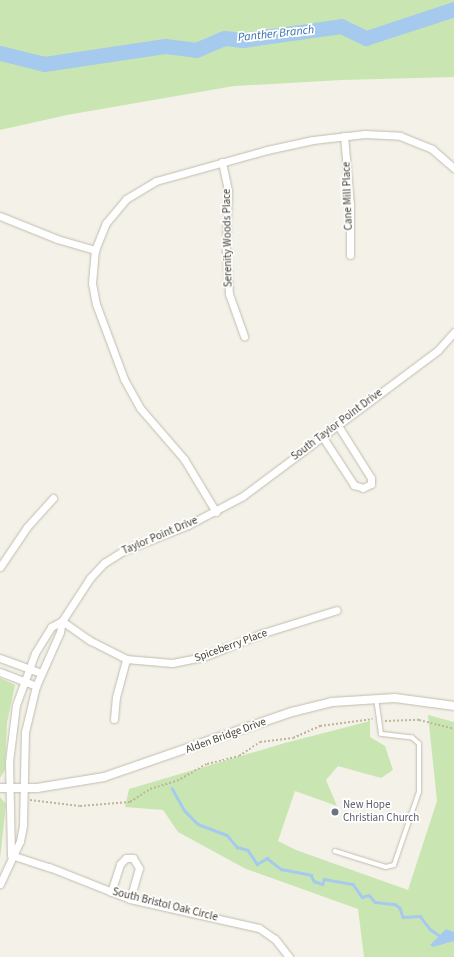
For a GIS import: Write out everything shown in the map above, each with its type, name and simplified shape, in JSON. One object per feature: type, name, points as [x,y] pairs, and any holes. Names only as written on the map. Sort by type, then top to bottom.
[{"type":"street","points":[[216,512],[184,459],[140,408],[124,379],[94,294],[92,274],[95,250],[106,223],[134,193],[166,177],[298,143],[344,136],[377,134],[400,136],[422,144],[452,163]]},
{"type":"street","name":"Cane Mill Place","points":[[344,136],[350,204],[350,255]]},
{"type":"street","name":"Serenity Woods Place","points":[[222,162],[228,190],[229,286],[244,336]]},
{"type":"street","points":[[0,216],[57,239],[95,250]]},
{"type":"street","name":"South Taylor Point Drive","points":[[216,512],[243,496],[337,424],[438,350],[454,332]]},
{"type":"street","points":[[322,436],[354,484],[363,488],[371,484],[371,478],[337,424]]},
{"type":"street","points":[[0,567],[27,527],[53,498]]},
{"type":"street","name":"Taylor Point Drive","points":[[11,855],[20,842],[24,800],[26,732],[36,686],[60,632],[62,621],[83,587],[108,560],[122,551],[216,512]]},
{"type":"street","name":"Spiceberry Place","points":[[62,621],[91,641],[126,658],[160,663],[192,660],[263,633],[337,610]]},
{"type":"street","name":"Taylor Point Drive","points":[[11,855],[9,788],[11,730],[28,667],[51,627],[62,621]]},
{"type":"street","points":[[0,658],[41,673]]},
{"type":"street","points":[[114,719],[116,697],[126,658]]},
{"type":"street","points":[[0,672],[36,686]]},
{"type":"street","name":"Alden Bridge Drive","points":[[0,788],[24,789],[104,777],[292,712],[343,700],[415,699],[454,706]]},
{"type":"street","points":[[0,884],[11,855]]},
{"type":"street","name":"South Bristol Oak Circle","points":[[11,855],[49,867],[130,899],[259,928],[275,939],[288,957]]},
{"type":"street","points":[[111,892],[120,864],[126,858],[133,858],[139,868],[130,899]]},
{"type":"lane","points":[[335,851],[386,867],[392,866],[396,862],[420,790],[420,746],[412,738],[385,736],[379,732],[376,699]]},
{"type":"path","points":[[24,800],[80,806],[130,802],[150,789],[177,781],[208,764],[239,756],[260,742],[293,738],[320,726],[370,718],[378,720],[419,720],[454,728]]},
{"type":"green space","points":[[0,0],[454,0],[454,77],[342,80],[234,86],[67,115],[0,130]]},
{"type":"green space","points":[[0,678],[15,685],[7,723],[5,770],[0,778]]},
{"type":"green space","points":[[428,715],[454,722],[454,957],[364,957],[358,909],[246,869],[178,832],[163,810],[125,807],[129,789],[285,743],[370,721],[370,737],[385,746],[393,770],[381,778],[338,766],[326,780],[337,806],[295,791],[278,841],[296,850],[408,890],[437,801]]},
{"type":"green space","points":[[0,797],[6,804],[0,859]]},
{"type":"water","points":[[446,929],[454,932],[454,941],[433,947],[430,945]]},
{"type":"waterway","name":"Panther Branch","points":[[0,53],[44,64],[165,46],[196,50],[224,38],[243,40],[341,26],[366,38],[454,9]]},
{"type":"waterway","points":[[172,788],[185,811],[198,824],[227,835],[237,847],[248,850],[257,864],[267,858],[281,869],[311,875],[314,881],[322,884],[324,879],[353,884],[362,897],[369,895],[375,902],[395,904],[400,908],[403,917],[420,916],[430,929],[440,936]]},
{"type":"place","name":"New Hope Christian Church","points":[[335,812]]}]
